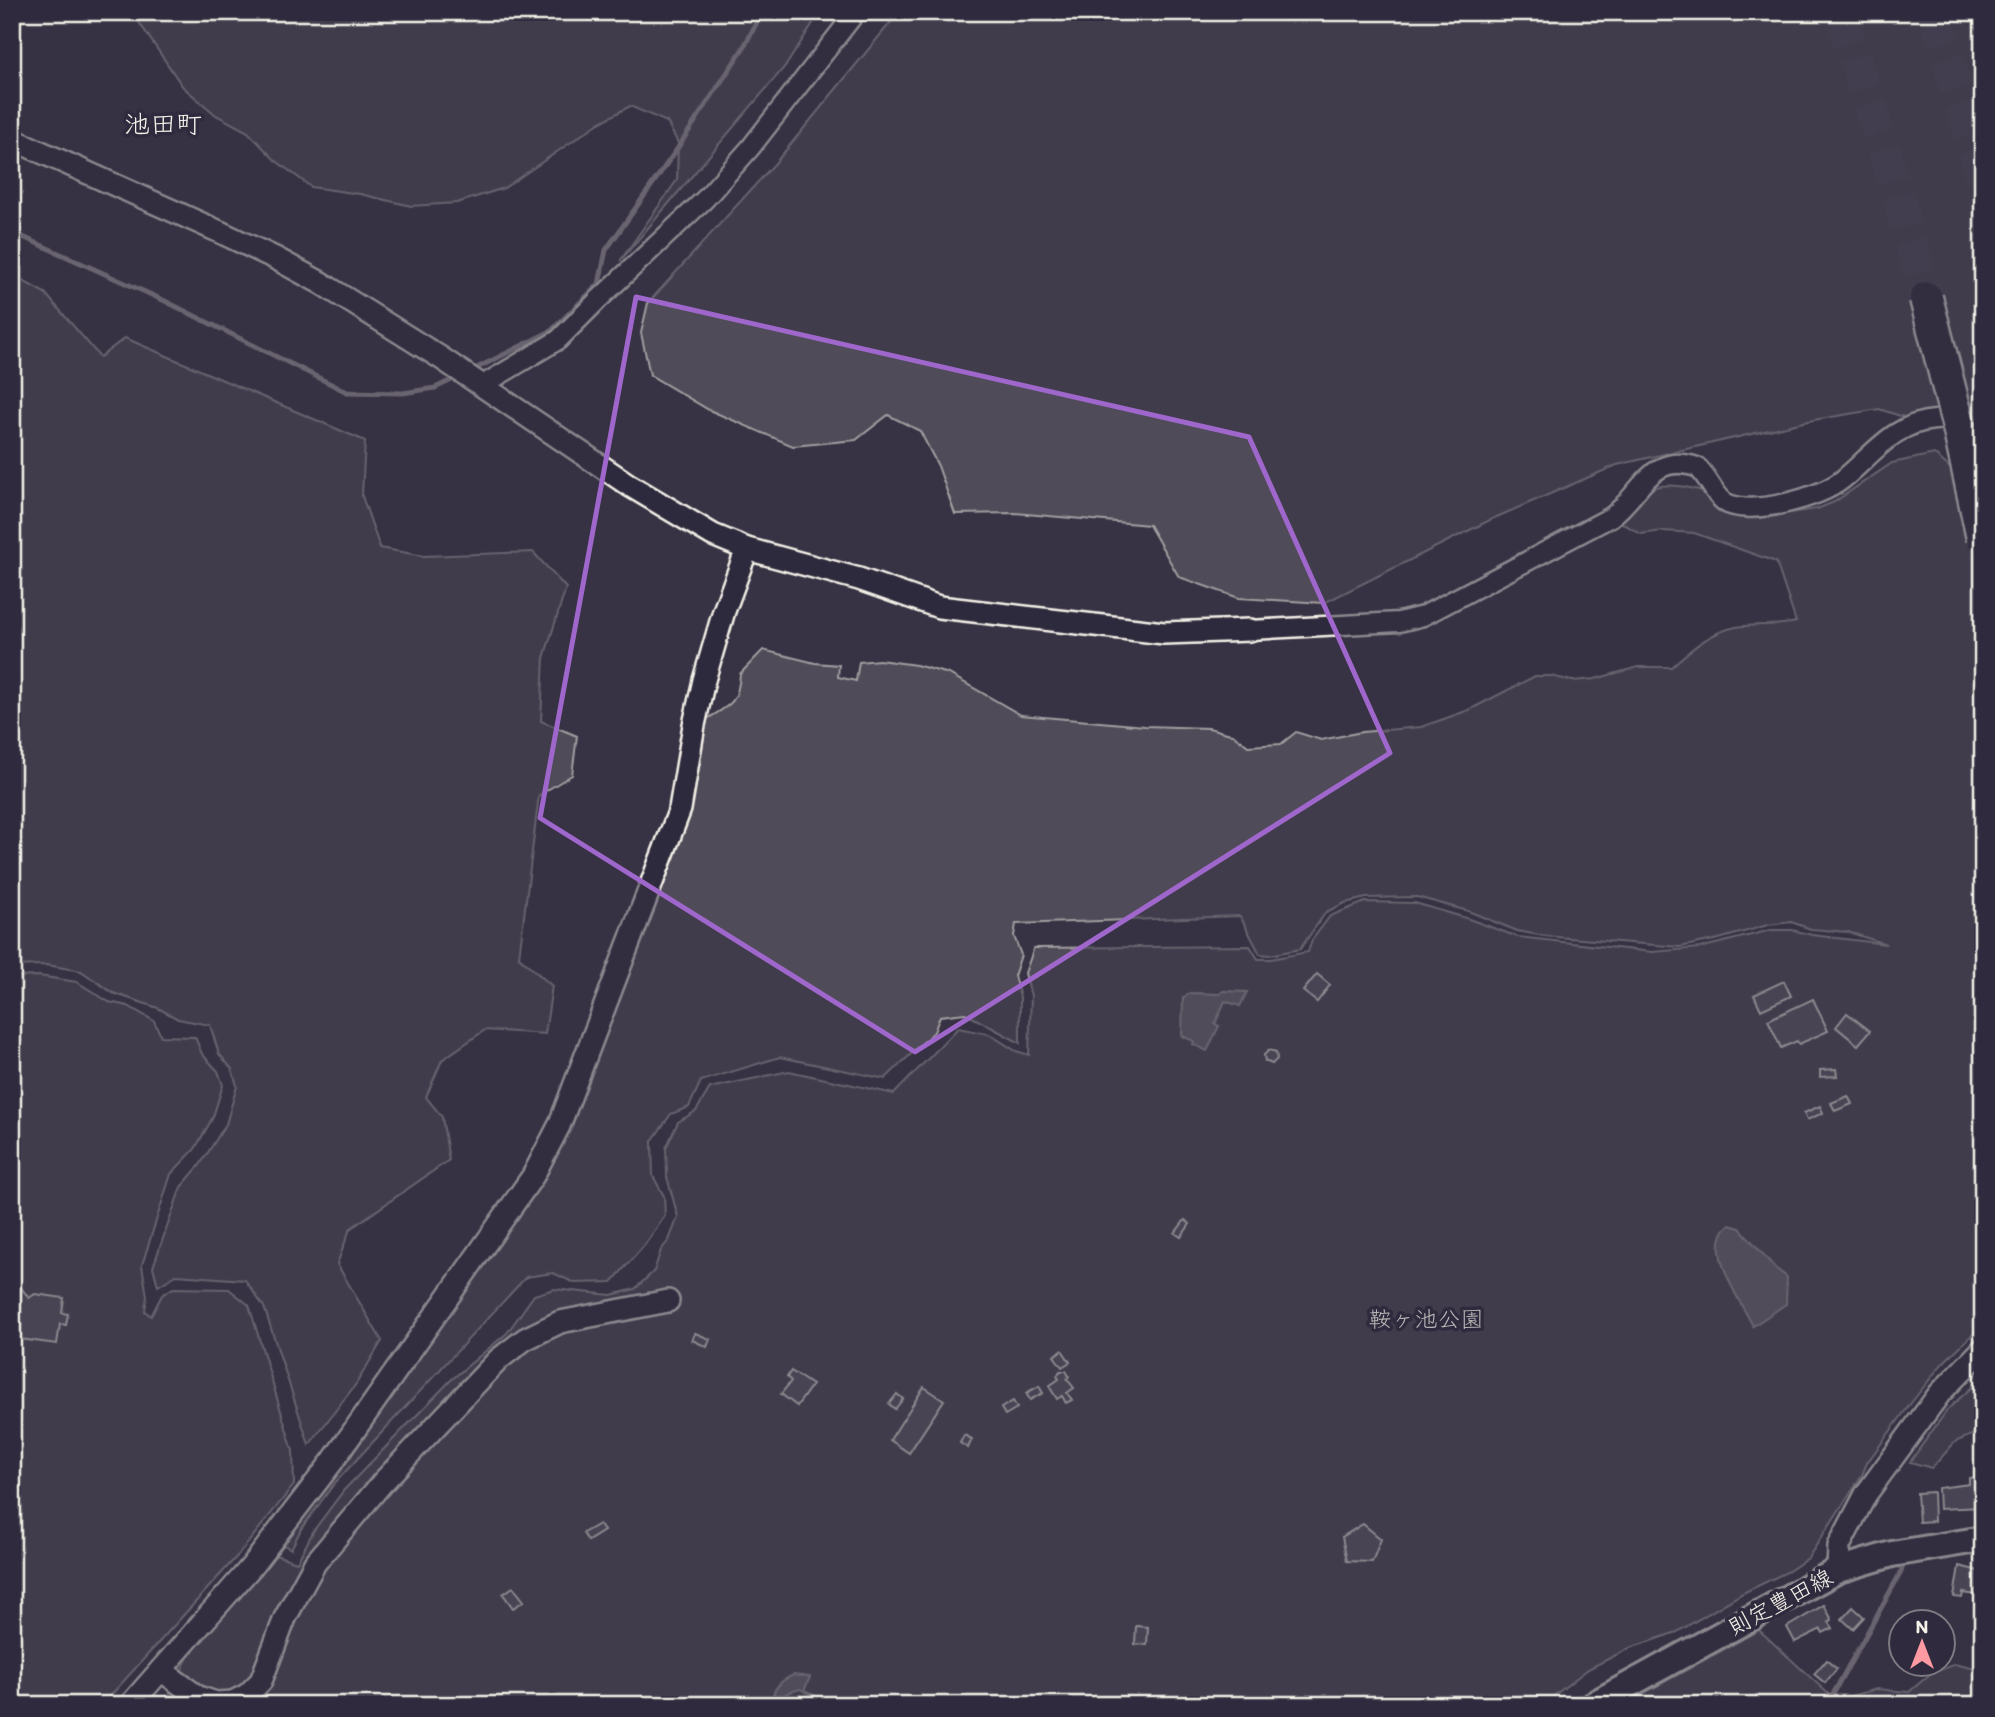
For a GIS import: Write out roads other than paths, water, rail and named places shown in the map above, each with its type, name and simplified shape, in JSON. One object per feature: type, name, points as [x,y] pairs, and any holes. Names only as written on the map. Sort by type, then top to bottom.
[{"type":"highway","points":[[1926,298],[1960,431],[1983,538]]},
{"type":"main road","name":"則定豊田線","points":[[1592,1705],[1838,1570],[1892,1554],[1983,1539]]},
{"type":"street","points":[[478,383],[558,340],[705,199],[751,147],[856,12]]},
{"type":"street","points":[[12,139],[275,258],[321,283],[478,383],[629,485],[713,535],[747,549],[859,579],[939,607],[1164,633],[1399,622],[1423,616],[1611,517],[1625,507],[1658,468],[1666,464],[1677,462],[1697,467],[1722,500],[1728,503],[1746,506],[1773,505],[1825,490],[1841,481],[1879,445],[1912,424],[1947,419],[1963,425],[1975,435],[1983,448]]},
{"type":"street","points":[[130,1705],[252,1566],[332,1462],[533,1176],[559,1126],[680,809],[704,680],[724,611],[747,549]]},
{"type":"street","points":[[161,1670],[198,1697],[216,1703],[233,1702],[247,1695],[261,1681],[285,1619],[315,1563],[382,1483],[499,1359],[525,1339],[560,1322],[668,1301]]},
{"type":"street","points":[[1838,1570],[1839,1546],[1866,1494],[1940,1393],[1983,1349]]},
{"type":"waterway","points":[[471,371],[551,331],[599,284],[606,250],[744,47],[762,12]]},
{"type":"waterway","points":[[12,232],[165,301],[347,392],[403,393],[435,388],[458,377]]},
{"type":"waterway","points":[[1817,1705],[1832,1696],[1903,1565]]},
{"type":"tunnel","points":[[1840,12],[1893,179],[1926,298]]},
{"type":"tunnel","points":[[1934,12],[1983,179]]},
{"type":"district","name":"池田町","points":[[163,124]]},
{"type":"park label","name":"鞍ヶ池公園","points":[[1426,1319]]}]
